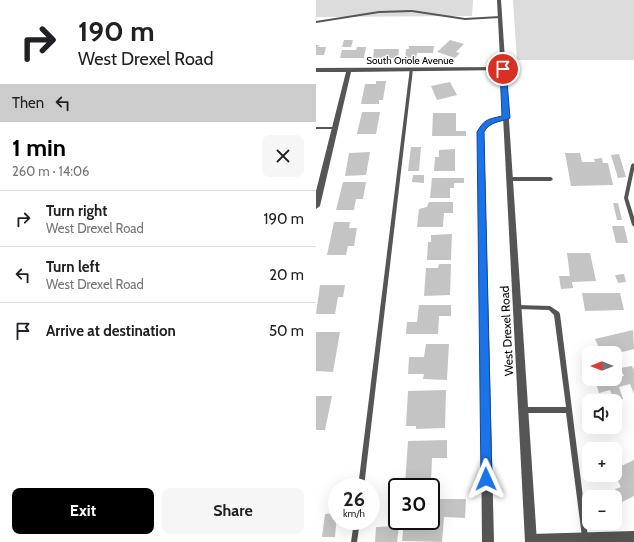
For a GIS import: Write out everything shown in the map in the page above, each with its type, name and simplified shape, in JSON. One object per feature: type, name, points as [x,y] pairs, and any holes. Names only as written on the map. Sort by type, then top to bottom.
[{"type":"street","name":"West Drexel Road","points":[[499,0],[531,541]]},
{"type":"street","name":"South Oriole Avenue","points":[[316,70],[503,69]]},
{"type":"street","points":[[317,201],[349,70]]},
{"type":"street","name":"West Drexel Road","points":[[488,542],[481,132],[484,124],[506,118]]},
{"type":"street","points":[[531,541],[634,537]]},
{"type":"lane","points":[[316,22],[379,12],[412,12],[465,19],[500,17]]},
{"type":"lane","points":[[362,478],[411,69]]},
{"type":"lane","points":[[316,128],[335,128]]},
{"type":"lane","points":[[633,165],[626,198],[634,225]]},
{"type":"lane","points":[[510,179],[551,179]]},
{"type":"lane","points":[[517,308],[550,308],[557,314],[585,538]]},
{"type":"lane","points":[[523,410],[569,410]]},
{"type":"lane","points":[[354,542],[356,530]]},
{"type":"shaded area","points":[[316,0],[473,0],[472,16],[316,17]]},
{"type":"shaded area","points":[[513,0],[634,0],[634,60],[517,60]]},
{"type":"building","points":[[344,40],[353,40],[351,47],[342,47]]},
{"type":"building","points":[[450,40],[464,44],[456,52],[460,53],[455,58],[437,52]]},
{"type":"building","points":[[316,45],[319,45],[318,47],[326,47],[324,55],[316,55]]},
{"type":"building","points":[[409,46],[434,46],[433,53],[417,53],[416,58],[405,58],[406,49],[409,49]]},
{"type":"building","points":[[357,47],[366,47],[364,58],[340,58],[342,50],[356,50]]},
{"type":"building","points":[[374,49],[399,49],[398,58],[373,58]]},
{"type":"building","points":[[376,81],[386,81],[383,100],[379,100],[379,104],[361,104],[365,84],[376,84]]},
{"type":"building","points":[[450,82],[457,95],[437,100],[431,86]]},
{"type":"building","points":[[362,112],[380,112],[376,134],[357,134]]},
{"type":"building","points":[[433,113],[456,113],[456,131],[466,131],[466,136],[432,136]]},
{"type":"building","points":[[411,147],[421,147],[419,171],[408,171]]},
{"type":"building","points":[[455,149],[455,171],[434,171],[435,157],[439,157],[439,150]]},
{"type":"building","points":[[370,152],[366,175],[345,176],[349,153]]},
{"type":"building","points":[[565,153],[580,153],[582,162],[595,162],[594,159],[602,158],[603,163],[608,163],[613,185],[571,186]]},
{"type":"building","points":[[619,154],[626,177],[618,178],[611,155]]},
{"type":"building","points":[[413,175],[424,175],[424,183],[412,182]]},
{"type":"building","points":[[432,178],[464,178],[464,183],[454,183],[454,188],[450,188],[450,198],[430,198]]},
{"type":"building","points":[[343,182],[366,182],[363,199],[356,199],[354,210],[336,210]]},
{"type":"building","points":[[429,202],[453,202],[453,213],[444,213],[443,227],[417,227],[419,209],[427,207]]},
{"type":"building","points":[[613,203],[618,203],[622,220],[617,220]]},
{"type":"building","points":[[334,222],[350,222],[349,228],[357,228],[354,246],[348,246],[346,255],[327,255]]},
{"type":"building","points":[[612,226],[624,226],[628,243],[616,243]]},
{"type":"building","points":[[452,234],[451,260],[427,260],[428,242],[431,242],[431,235]]},
{"type":"building","points":[[567,253],[590,253],[596,281],[572,282],[573,288],[561,289],[559,276],[570,276]]},
{"type":"building","points":[[439,264],[451,264],[450,295],[424,296],[426,268],[438,268]]},
{"type":"building","points":[[624,274],[626,282],[618,283],[615,275]]},
{"type":"building","points":[[320,285],[345,285],[343,297],[338,297],[335,314],[316,314]]},
{"type":"building","points":[[582,293],[620,293],[624,310],[585,311]]},
{"type":"building","points":[[419,305],[451,305],[451,316],[439,316],[438,334],[406,334],[407,322],[417,322]]},
{"type":"building","points":[[633,330],[634,349],[622,352],[622,346],[598,346],[595,339]]},
{"type":"building","points":[[316,332],[340,332],[333,372],[316,371]]},
{"type":"building","points":[[426,344],[449,344],[447,380],[423,379],[424,374],[408,374],[409,357],[424,357]]},
{"type":"building","points":[[632,366],[634,370],[634,394],[630,384],[619,387],[621,394],[612,394],[610,390],[599,393],[597,386],[622,386],[622,376],[624,376],[622,368]]},
{"type":"building","points":[[446,390],[445,428],[416,429],[416,426],[406,426],[408,391]]},
{"type":"building","points":[[316,396],[332,396],[325,430],[316,430]]},
{"type":"building","points":[[447,440],[447,458],[432,458],[431,478],[405,478],[408,441]]},
{"type":"building","points":[[634,460],[634,496],[622,502],[622,490],[615,489],[621,487],[618,482],[622,482],[622,466]]},
{"type":"building","points":[[440,499],[466,499],[465,518],[444,517],[442,542],[402,541],[403,530],[440,530]]},
{"type":"building","points":[[325,514],[328,514],[328,530],[336,530],[335,537],[322,537]]},
{"type":"building","points":[[388,526],[388,530],[398,530],[397,542],[375,542],[376,530],[380,530],[380,527]]},
{"type":"route","points":[[486,479],[481,132],[484,124],[506,118],[503,69]]}]
